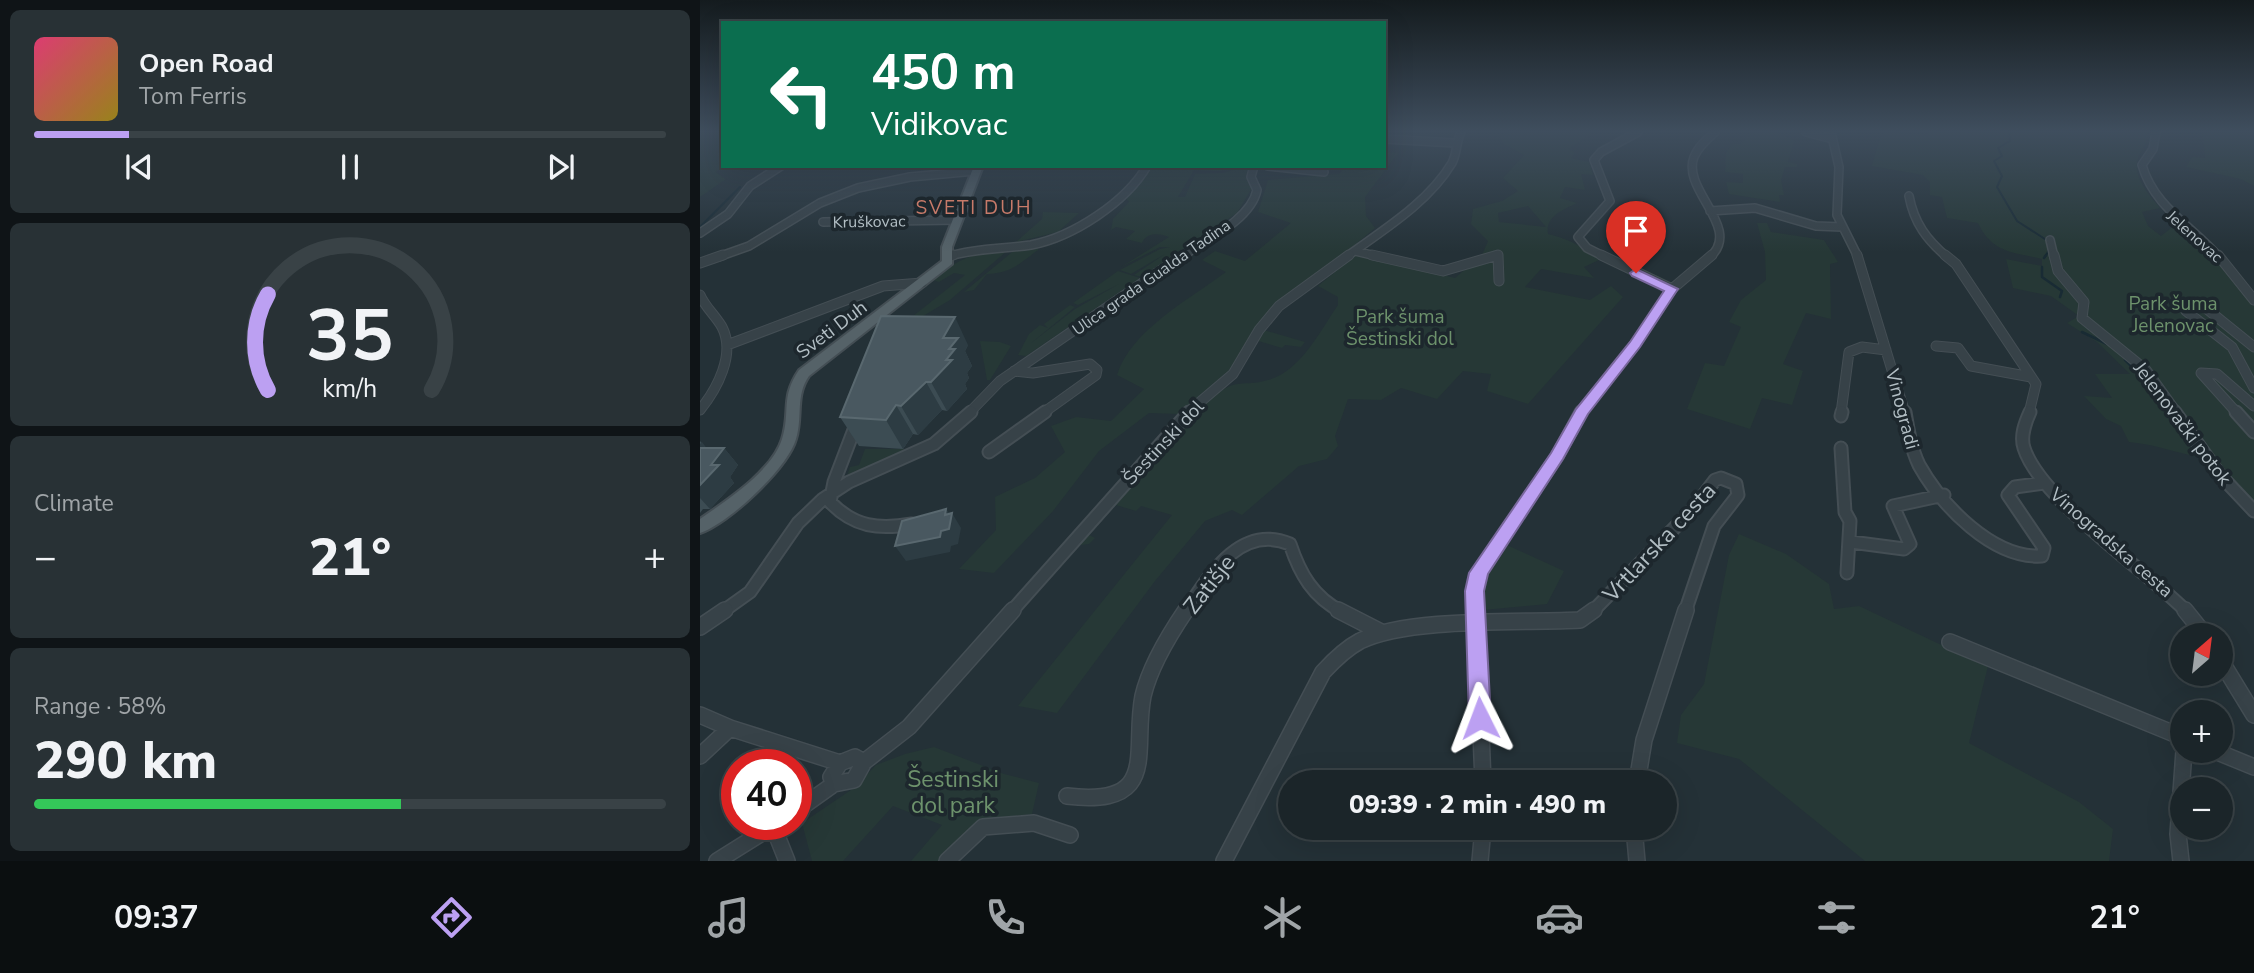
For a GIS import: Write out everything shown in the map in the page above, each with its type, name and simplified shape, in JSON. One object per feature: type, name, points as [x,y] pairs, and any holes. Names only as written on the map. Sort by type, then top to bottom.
[{"type":"main road","points":[[950,256],[947,247],[976,172]]},
{"type":"main road","name":"Sveti Duh","points":[[700,527],[764,475],[789,443],[793,388],[804,373],[937,271],[948,262],[950,256]]},
{"type":"street","points":[[700,233],[728,214],[750,187],[772,172]]},
{"type":"street","points":[[700,263],[756,243],[820,203],[858,188],[909,177],[950,172]]},
{"type":"street","points":[[950,256],[1032,244],[1055,237],[1129,190],[1145,172]]},
{"type":"street","name":"Ulica grada Gualda Tadina","points":[[700,627],[750,592],[798,523],[830,494],[858,477],[934,444],[1014,371],[1240,214],[1257,194],[1255,182],[1251,177],[1252,172]]},
{"type":"street","name":"Šestinski dol","points":[[812,800],[834,784],[844,785],[855,779],[863,771],[864,762],[909,727],[1185,414],[1233,374],[1259,330],[1276,309],[1355,251],[1431,190],[1445,172]]},
{"type":"street","points":[[1594,172],[1610,199],[1578,237],[1587,248],[1672,289]]},
{"type":"street","points":[[1482,770],[1475,591],[1484,562],[1551,465],[1581,412],[1635,344],[1672,289],[1715,252],[1720,231],[1695,187],[1693,172]]},
{"type":"street","name":"Vinogradi","points":[[1840,172],[1837,215],[1866,274],[1886,350],[1900,390],[1911,444],[1920,465],[1965,519],[2004,550],[2032,559],[2042,556],[2044,548],[2008,495],[2015,487],[2044,483]]},
{"type":"street","name":"Jelenovac","points":[[2144,172],[2149,190],[2168,212],[2194,230],[2224,261],[2254,300]]},
{"type":"street","points":[[1909,196],[1912,211],[1927,240],[1956,264],[2031,377]]},
{"type":"street","points":[[1710,211],[1755,208],[1816,226],[1842,227]]},
{"type":"street","name":"Kruškovac","points":[[823,222],[957,220]]},
{"type":"street","name":"Jelenovački potok","points":[[2050,240],[2054,248],[2052,260],[2055,269],[2084,302],[2082,318],[2092,330],[2132,355],[2146,370],[2220,475],[2254,511]]},
{"type":"street","points":[[1355,251],[1443,271],[1498,255],[1499,281]]},
{"type":"street","points":[[727,345],[884,286],[922,283]]},
{"type":"street","points":[[700,295],[703,305],[724,330],[727,345],[718,381],[704,406]]},
{"type":"street","points":[[2254,347],[2202,305],[2183,303],[2186,311],[2232,346],[2254,388]]},
{"type":"street","points":[[1936,346],[1958,348],[1968,365],[1977,368],[2031,377]]},
{"type":"street","points":[[1841,416],[1849,352],[1862,347],[1886,350]]},
{"type":"street","name":"Ulica grada Gualda Tadina","points":[[989,452],[1096,375],[1097,370],[1090,364],[1081,364],[1030,373],[1014,371]]},
{"type":"street","points":[[2254,406],[2217,374],[2201,373],[2254,432]]},
{"type":"street","name":"Vinogradska cesta","points":[[2031,377],[2036,390],[2022,444],[2027,459],[2044,483],[2175,596],[2196,623]]},
{"type":"street","points":[[863,406],[830,494],[832,504],[847,518],[862,526],[896,527],[921,522]]},
{"type":"street","points":[[1841,448],[1845,512],[1850,521],[1851,542],[1847,573]]},
{"type":"street","name":"Vrtlarska cesta","points":[[1476,627],[1573,622],[1589,615],[1693,509],[1715,480],[1721,478],[1736,484],[1738,495],[1711,533],[1671,650],[1644,740],[1639,770]]},
{"type":"street","points":[[1851,542],[1905,549],[1910,544],[1909,538],[1895,516],[1893,506],[1944,495]]},
{"type":"street","name":"Zatišje","points":[[1066,796],[1089,800],[1110,795],[1126,786],[1137,773],[1142,759],[1139,724],[1143,697],[1165,647],[1211,578],[1238,547],[1252,540],[1273,538],[1290,544],[1301,576],[1327,604],[1381,632]]},
{"type":"street","points":[[1224,861],[1322,672],[1346,650],[1381,632],[1400,628],[1476,627]]},
{"type":"street","points":[[1950,642],[2170,732]]},
{"type":"street","points":[[2233,681],[2254,715]]},
{"type":"street","points":[[700,715],[730,728],[840,763]]},
{"type":"street","points":[[700,756],[730,728]]},
{"type":"street","points":[[834,784],[831,777],[840,763],[855,757],[864,762]]},
{"type":"street","points":[[2233,758],[2254,767]]},
{"type":"street","points":[[2180,861],[2178,834],[2183,763]]},
{"type":"street","points":[[947,861],[983,827],[1034,822],[1070,835]]},
{"type":"street","points":[[717,861],[750,840]]},
{"type":"street","points":[[780,840],[788,861]]},
{"type":"street","points":[[1480,861],[1482,840]]},
{"type":"street","points":[[1635,840],[1637,861]]},
{"type":"green space","points":[[700,172],[715,172],[726,179],[700,197]]},
{"type":"green space","points":[[1148,172],[1193,172],[1178,197],[1185,197],[1195,174],[1247,172],[1252,188],[1237,213],[1142,277],[1134,275],[1165,254],[1131,274],[1120,270],[1160,249],[1170,247],[1160,247],[1121,267],[1169,237],[1154,234],[1142,243],[1126,239],[1135,231],[1116,227],[1111,230],[1113,219],[1129,202],[1125,197],[1145,179]]},
{"type":"green space","name":"Park šuma Šestinski dol","points":[[1384,172],[1365,197],[1366,216],[1375,228],[1309,284],[1283,300],[1234,366],[1178,414],[1149,413],[1099,451],[1053,511],[994,573],[959,569],[996,530],[995,497],[1035,478],[1065,452],[1051,426],[1076,417],[1111,421],[1144,389],[1117,375],[1124,359],[1148,330],[1163,317],[1226,272],[1202,260],[1215,251],[1245,261],[1291,223],[1258,212],[1268,180]]},
{"type":"green space","name":"Park šuma Šestinski dol","points":[[1508,172],[1592,172],[1593,175],[1581,174],[1585,190],[1565,187],[1560,198],[1577,203],[1552,218],[1548,234],[1603,258],[1584,267],[1594,278],[1541,269],[1525,287],[1590,300],[1611,286],[1623,297],[1528,404],[1487,391],[1491,374],[1463,371],[1437,399],[1401,388],[1381,400],[1348,399],[1335,436],[1338,446],[1327,459],[1299,466],[1242,515],[1232,510],[1205,521],[1155,581],[1057,713],[1018,706],[1172,515],[1141,506],[1136,511],[1116,505],[1089,535],[1095,538],[1089,544],[1081,545],[1078,541],[1212,397],[1235,385],[1268,380],[1280,375],[1300,359],[1338,305],[1338,297],[1318,286],[1357,254],[1455,278],[1482,255],[1488,241],[1471,224],[1473,209],[1502,201],[1518,191],[1503,178]],"holes":[[[1528,206],[1546,227],[1499,222],[1498,213]]]},
{"type":"green space","points":[[1727,172],[1783,172],[1781,180],[1784,195],[1779,195],[1780,202],[1729,194],[1726,182],[1743,183],[1743,174]]},
{"type":"green space","name":"Park šuma Jelenovac","points":[[1907,172],[2137,172],[2160,208],[2142,212],[2148,226],[2161,236],[2176,224],[2191,229],[2227,267],[2254,304],[2254,506],[2215,460],[2129,442],[2121,426],[2106,419],[2084,396],[2112,398],[2095,374],[2130,374],[2097,342],[2067,323],[2079,316],[2051,296],[2013,288],[2006,259],[2042,266],[2042,259],[2004,250],[1990,240],[1978,223],[1947,218],[1942,197],[1930,195],[1930,182],[1923,175]]},
{"type":"green space","points":[[2210,172],[2254,172],[2254,186],[2241,179]]},
{"type":"green space","points":[[1043,212],[1079,213],[1058,232],[1016,242],[1042,219]]},
{"type":"green space","points":[[1757,223],[1767,223],[1771,232],[1824,240],[1838,262],[1830,264],[1831,319],[1806,313],[1783,364],[1803,371],[1792,405],[1762,398],[1750,429],[1687,409],[1705,363],[1724,366],[1741,327],[1729,322],[1741,300],[1766,280],[1765,252]]},
{"type":"green space","points":[[1038,247],[1038,250],[1014,267],[987,274],[974,290],[964,292],[1017,248]]},
{"type":"green space","points":[[1008,250],[950,300],[908,325],[908,320],[965,275],[954,273],[939,282],[933,280],[941,273],[977,254]]},
{"type":"green space","points":[[1118,271],[1140,278],[1026,356],[1018,355],[1029,334],[1040,325],[1048,328],[1044,324],[1070,305],[1075,307],[1030,344],[1075,309],[1119,284],[1078,305],[1073,303]]},
{"type":"green space","points":[[1261,331],[1305,342],[1301,347],[1285,345],[1282,348],[1255,340]]},
{"type":"green space","points":[[980,341],[1000,342],[1011,346],[990,380],[987,380]]},
{"type":"green space","points":[[865,449],[909,449],[847,476],[850,467],[859,465]]},
{"type":"green space","points":[[1739,534],[1786,554],[1829,584],[1834,609],[1859,606],[1954,651],[1989,662],[1969,743],[2079,802],[2113,829],[2109,861],[1865,861],[1739,759],[1677,743],[1681,715],[1704,684],[1729,555]]},
{"type":"green space","points":[[1507,545],[1564,571],[1547,604],[1483,610],[1485,582]]},
{"type":"green space","name":"Šestinski dol park","points":[[934,747],[1004,774],[1039,783],[1032,814],[988,820],[970,829],[939,861],[911,861],[942,825],[893,806],[843,861],[812,861],[806,840],[812,840],[812,816],[854,788],[876,765]]},
{"type":"building","points":[[881,316],[955,317],[943,338],[958,338],[949,349],[955,349],[946,360],[952,360],[931,382],[926,382],[901,406],[896,405],[886,420],[840,417]]},
{"type":"building","points":[[700,448],[724,448],[711,465],[719,465],[700,485]]},
{"type":"building","points":[[946,509],[945,515],[952,513],[949,529],[941,531],[940,537],[895,546],[902,521]]},
{"type":"waterway","name":"Jelenovački potok","points":[[2000,172],[2002,176],[1997,187],[2017,221],[2048,241]]},
{"type":"waterway","points":[[700,227],[740,187]]},
{"type":"waterway","name":"Jelenovački potok","points":[[2045,257],[2049,250]]},
{"type":"waterway","name":"Jelenovački potok","points":[[2042,267],[2042,277],[2062,291],[2060,297]]},
{"type":"waterway","name":"Jelenovački potok","points":[[2082,332],[2107,344]]},
{"type":"waterway","name":"Jelenovački potok","points":[[2125,360],[2140,375]]},
{"type":"waterway","name":"Jelenovački potok","points":[[2146,384],[2174,421]]},
{"type":"district","name":"SVETI DUH","points":[[974,207]]},
{"type":"route","points":[[1480,718],[1475,591],[1479,573],[1558,455],[1581,412],[1622,362],[1672,289],[1636,273]]}]
